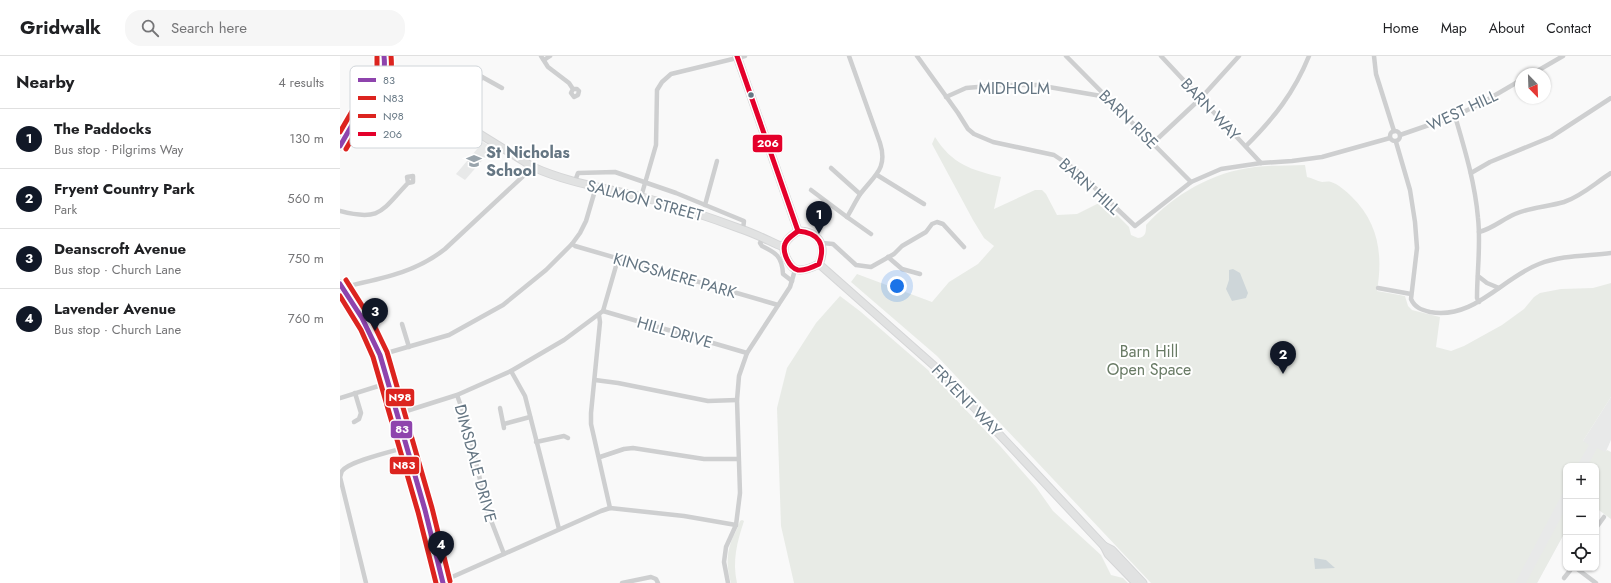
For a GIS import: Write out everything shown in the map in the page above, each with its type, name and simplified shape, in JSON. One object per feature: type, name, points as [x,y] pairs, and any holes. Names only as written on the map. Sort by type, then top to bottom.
[{"type":"main road","points":[[378,56],[380,66]]},
{"type":"main road","points":[[384,56],[385,66]]},
{"type":"main road","points":[[740,57],[798,231]]},
{"type":"main road","points":[[340,146],[350,128]]},
{"type":"main road","name":"SALMON STREET","points":[[482,136],[533,167],[551,175],[685,209],[743,229],[783,247]]},
{"type":"main road","points":[[798,231],[805,231],[818,237],[822,243],[819,264],[800,270],[795,270],[790,266],[783,252],[783,247],[798,231]]},
{"type":"main road","name":"FRYENT WAY","points":[[819,264],[940,371],[1104,546],[1108,554],[1136,583]]},
{"type":"main road","points":[[342,286],[362,316],[373,336],[380,355],[407,447],[443,582]]},
{"type":"main road","name":"FRYENT WAY","points":[[1104,546],[1112,550],[1143,583]]},
{"type":"street","points":[[550,56],[542,58],[548,67],[569,83],[573,89]]},
{"type":"street","points":[[847,217],[860,194],[877,175],[883,161],[883,151],[849,56]]},
{"type":"street","name":"BARN HILL","points":[[917,56],[968,129],[974,134],[993,142],[1054,155],[1075,169],[1135,226],[1191,182],[1221,169],[1261,162]]},
{"type":"street","name":"BARN RISE","points":[[1066,56],[1154,143],[1191,182]]},
{"type":"street","name":"BARN WAY","points":[[1161,56],[1261,162]]},
{"type":"street","points":[[1154,143],[1201,98],[1239,56]]},
{"type":"street","points":[[1246,146],[1271,121],[1300,79],[1309,56]]},
{"type":"street","points":[[1374,56],[1376,74],[1394,131]]},
{"type":"street","points":[[1542,68],[1563,56]]},
{"type":"street","points":[[641,197],[644,182],[656,145],[657,90],[662,82],[671,74],[740,57]]},
{"type":"street","points":[[482,77],[502,88]]},
{"type":"street","name":"MIDHOLM","points":[[946,97],[966,88],[1001,84],[1037,85],[1107,97]]},
{"type":"street","name":"WEST HILL","points":[[1400,135],[1455,116],[1480,104],[1515,84]]},
{"type":"street","points":[[1471,172],[1490,162],[1552,138],[1611,98]]},
{"type":"street","points":[[1455,116],[1471,172],[1476,200],[1480,261],[1478,276],[1478,302]]},
{"type":"street","points":[[340,129],[347,133]]},
{"type":"street","points":[[1394,131],[1399,132],[1400,135],[1399,140],[1396,142]]},
{"type":"street","points":[[1390,138],[1391,132],[1394,131]]},
{"type":"street","points":[[1390,138],[1396,142],[1410,190],[1415,222],[1416,248],[1411,296],[1417,307],[1423,310],[1447,314],[1461,310],[1478,302],[1524,271],[1549,261],[1572,256],[1611,253]]},
{"type":"street","points":[[1261,162],[1292,161],[1322,157],[1390,138]]},
{"type":"street","points":[[705,205],[717,161]]},
{"type":"street","points":[[342,286],[383,278],[414,269],[433,259],[533,167]]},
{"type":"street","points":[[831,168],[860,194]]},
{"type":"street","name":"SALMON STREET","points":[[575,182],[578,172],[615,172],[744,221],[743,229]]},
{"type":"street","points":[[1479,232],[1528,210],[1564,202],[1579,196],[1611,173]]},
{"type":"street","points":[[877,175],[924,204]]},
{"type":"street","points":[[340,210],[352,214],[370,216],[377,214],[408,182]]},
{"type":"street","points":[[380,355],[450,335],[503,306],[546,270],[572,244],[586,221],[596,187]]},
{"type":"street","points":[[811,190],[872,234]]},
{"type":"street","points":[[822,243],[833,244],[856,265],[871,267],[894,254],[902,246],[926,232],[932,224],[937,222],[943,224],[964,247]]},
{"type":"street","points":[[763,238],[760,243],[762,246],[777,254],[782,266],[783,274],[792,281]]},
{"type":"street","name":"KINGSMERE PARK","points":[[572,244],[778,305]]},
{"type":"street","points":[[888,257],[902,269],[920,274]]},
{"type":"street","points":[[397,414],[458,395],[511,371],[564,340],[603,311],[618,258]]},
{"type":"street","points":[[728,583],[724,562],[726,547],[736,525],[740,493],[737,400],[739,376],[747,353],[792,281],[795,270]]},
{"type":"street","points":[[1478,276],[1487,283],[1499,288]]},
{"type":"street","points":[[1378,288],[1411,296]]},
{"type":"street","name":"HILL DRIVE","points":[[603,311],[747,353]]},
{"type":"street","points":[[599,315],[600,322],[591,424],[600,457],[610,508]]},
{"type":"street","points":[[402,324],[409,347]]},
{"type":"street","points":[[511,371],[525,396],[559,529]]},
{"type":"street","points":[[595,380],[618,383],[708,401],[737,400]]},
{"type":"street","points":[[340,398],[388,383]]},
{"type":"street","points":[[354,422],[359,419],[361,413],[355,393]]},
{"type":"street","name":"DIMSDALE DRIVE","points":[[458,395],[467,423],[485,504],[504,554]]},
{"type":"street","points":[[500,408],[504,426],[530,417]]},
{"type":"street","points":[[536,442],[564,436],[568,438]]},
{"type":"street","points":[[366,583],[340,477],[341,472],[345,468],[360,461],[407,447]]},
{"type":"street","points":[[600,457],[624,449],[633,448],[704,459],[738,459]]},
{"type":"street","points":[[443,582],[559,529],[610,508],[684,516],[736,525]]},
{"type":"street","points":[[1599,524],[1604,517]]},
{"type":"street","points":[[1564,578],[1570,571]]},
{"type":"street","points":[[1580,571],[1596,583]]},
{"type":"street","points":[[622,583],[651,577],[656,579],[658,583]]},
{"type":"shaded area","name":"St Nicholas School","points":[[483,142],[493,148],[465,180],[456,174],[478,148],[482,148]]},
{"type":"shaded area","points":[[1233,269],[1240,273],[1248,293],[1246,298],[1232,301],[1226,289],[1229,280],[1229,270]]},
{"type":"shaded area","points":[[1611,397],[1611,440],[1599,467],[1599,463],[1569,463]]},
{"type":"shaded area","points":[[1563,473],[1563,535],[1537,583],[1508,583]]},
{"type":"shaded area","points":[[1314,558],[1326,560],[1335,568],[1315,569]]},
{"type":"green space","name":"Barn Hill Open Space","points":[[935,137],[941,146],[955,160],[980,172],[1001,177],[994,209],[1035,190],[1042,190],[1046,194],[1057,215],[1077,214],[1103,201],[1129,227],[1131,235],[1138,238],[1143,237],[1146,230],[1146,225],[1169,204],[1182,194],[1209,179],[1255,167],[1305,165],[1307,177],[1322,182],[1331,182],[1339,186],[1351,196],[1368,217],[1377,240],[1379,252],[1379,278],[1377,291],[1405,296],[1408,306],[1412,310],[1440,317],[1436,347],[1451,351],[1464,346],[1502,325],[1524,309],[1534,297],[1540,293],[1561,289],[1593,288],[1611,283],[1611,397],[1583,441],[1589,445],[1579,463],[1563,463],[1563,493],[1515,583],[1151,583],[937,356],[851,282],[857,274],[932,302],[949,282],[978,264],[994,246],[984,238],[973,220],[932,144]]},
{"type":"green space","points":[[840,296],[861,312],[928,370],[1001,447],[1036,487],[1053,511],[1101,555],[1111,575],[1123,578],[1128,583],[794,583],[781,526],[777,408],[787,368],[816,323]]},
{"type":"green space","points":[[1597,448],[1605,452],[1607,450],[1611,452],[1611,519],[1599,510],[1599,463],[1590,463]]},
{"type":"green space","points":[[1563,514],[1563,535],[1537,583],[1526,583]]},
{"type":"green space","points":[[740,521],[744,521],[737,544],[735,559],[737,583],[731,583],[728,568],[728,552],[732,539]]},
{"type":"transit line","name":"83","points":[[384,56],[384,66]]},
{"type":"transit line","name":"N83","points":[[391,56],[391,66]]},
{"type":"transit line","name":"206","points":[[737,56],[798,231]]},
{"type":"transit line","name":"N98","points":[[377,57],[377,66]]},
{"type":"transit line","name":"N98","points":[[340,132],[350,115]]},
{"type":"transit line","name":"83","points":[[340,146],[350,129]]},
{"type":"transit line","name":"N83","points":[[346,149],[350,142]]},
{"type":"transit line","name":"206","points":[[798,231],[805,232],[816,237],[821,245],[822,251],[819,264],[803,270],[795,269],[789,263],[784,251],[787,240],[798,231]]},
{"type":"transit line","name":"N98","points":[[346,280],[373,323],[387,352],[432,508],[450,581]]},
{"type":"transit line","name":"83","points":[[340,284],[362,318],[380,355],[425,510],[443,583]]},
{"type":"transit line","name":"N83","points":[[340,296],[361,330],[373,357],[418,512],[436,583]]},
{"type":"place","name":"St Nicholas School","points":[[474,161]]},
{"type":"place","name":"The Paddocks","points":[[819,234]]},
{"type":"place","name":"Deanscroft Avenue","points":[[375,331]]},
{"type":"place","name":"Fryent Country Park","points":[[1283,374]]},
{"type":"place","name":"Lavender Avenue","points":[[441,564]]}]
